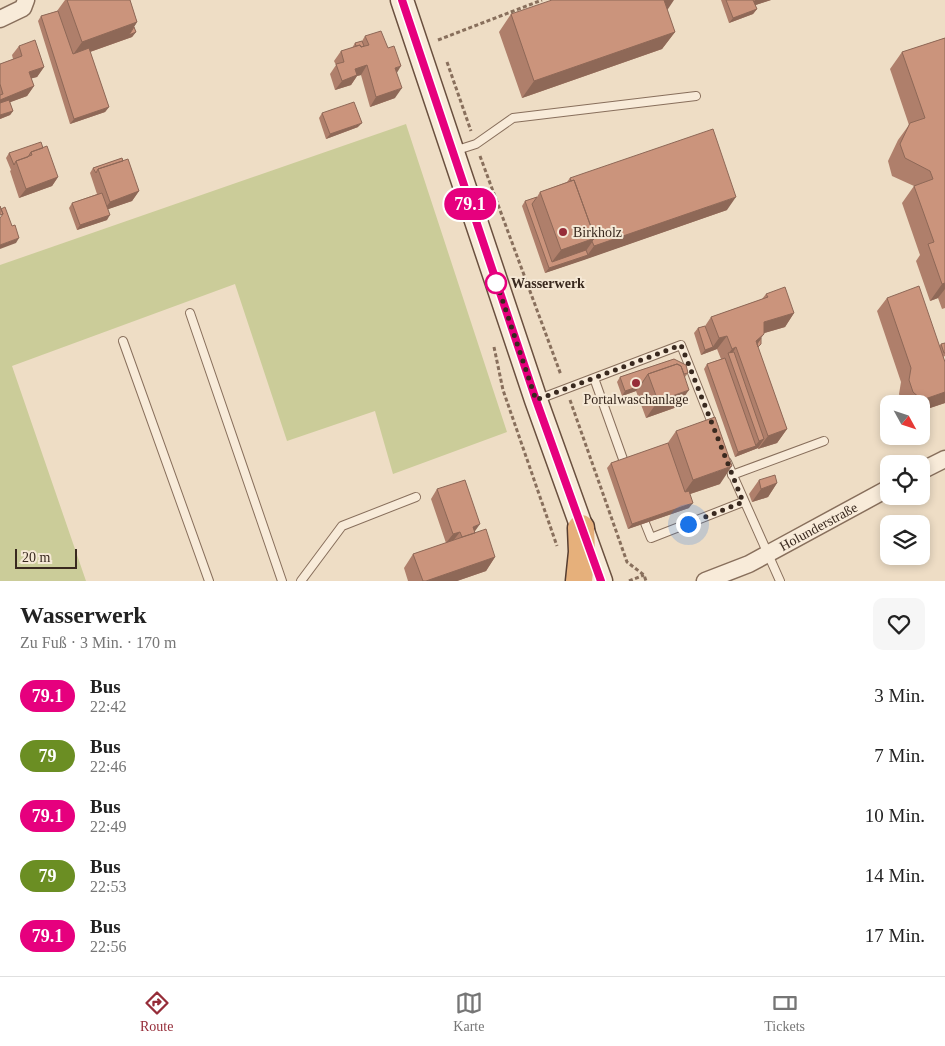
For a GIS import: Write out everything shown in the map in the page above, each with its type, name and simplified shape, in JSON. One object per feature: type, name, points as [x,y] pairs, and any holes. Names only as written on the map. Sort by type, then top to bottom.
[{"type":"highway","points":[[579,581],[582,552],[581,528]]},
{"type":"main road","points":[[402,0],[536,400],[601,581]]},
{"type":"street","points":[[0,19],[23,8],[26,0]]},
{"type":"street","points":[[930,466],[945,459]]},
{"type":"street","name":"Holunderstraße","points":[[705,581],[749,564],[880,493]]},
{"type":"street","name":"Holunderstraße","points":[[728,581],[749,564]]},
{"type":"lane","points":[[452,151],[476,144],[513,118],[696,96]]},
{"type":"lane","points":[[190,313],[282,581]]},
{"type":"lane","points":[[123,341],[209,581]]},
{"type":"lane","points":[[536,400],[681,345],[718,438]]},
{"type":"lane","points":[[594,378],[624,462]]},
{"type":"lane","points":[[732,475],[824,441]]},
{"type":"lane","points":[[725,457],[743,502],[780,581]]},
{"type":"lane","points":[[301,581],[342,526],[416,497]]},
{"type":"lane","points":[[645,523],[651,538],[743,502]]},
{"type":"path","points":[[433,42],[542,0]]},
{"type":"path","points":[[446,61],[450,67],[627,562],[644,575],[646,581]]},
{"type":"path","points":[[492,338],[503,390],[558,548]]},
{"type":"path","points":[[629,581],[644,575]]},
{"type":"green space","points":[[406,124],[507,432],[393,474],[375,411],[287,441],[235,284],[12,366],[86,581],[0,581],[0,265]]},
{"type":"building","points":[[67,0],[130,0],[137,22],[82,42]]},
{"type":"building","points":[[552,0],[664,0],[675,32],[534,81],[511,14]]},
{"type":"building","points":[[726,0],[753,0],[757,9],[733,18]]},
{"type":"building","points":[[58,11],[73,54],[89,48],[109,107],[74,119],[41,16]]},
{"type":"building","points":[[134,27],[136,32],[129,35]]},
{"type":"building","points":[[381,31],[388,48],[394,46],[401,66],[395,68],[402,88],[376,97],[367,65],[355,69],[357,75],[342,81],[336,64],[344,62],[341,51],[360,45],[361,47],[369,45],[365,36]]},
{"type":"building","points":[[945,38],[945,283],[942,284],[928,244],[934,242],[914,186],[933,179],[930,171],[905,158],[900,144],[910,123],[925,118],[902,52]]},
{"type":"building","points":[[35,40],[44,67],[29,72],[34,86],[0,100],[0,95],[3,94],[0,84],[0,64],[22,56],[19,46]]},
{"type":"building","points":[[362,41],[364,46],[356,46],[355,43]]},
{"type":"building","points":[[9,100],[13,111],[0,115],[0,103]]},
{"type":"building","points":[[354,102],[362,123],[330,134],[322,113]]},
{"type":"building","points":[[713,129],[736,197],[594,246],[592,241],[595,238],[574,180],[571,181],[570,178]]},
{"type":"building","points":[[41,142],[43,148],[31,152],[28,157],[16,161],[14,165],[9,153]]},
{"type":"building","points":[[47,146],[58,177],[26,189],[16,161],[32,155],[31,152]]},
{"type":"building","points":[[122,158],[123,161],[98,169],[96,173],[93,168]]},
{"type":"building","points":[[128,159],[139,191],[110,202],[98,169]]},
{"type":"building","points":[[574,180],[595,238],[561,250],[540,192]]},
{"type":"building","points":[[102,193],[110,215],[80,225],[72,203]]},
{"type":"building","points":[[537,197],[532,204],[552,262],[586,250],[588,255],[549,268],[525,201]]},
{"type":"building","points":[[5,207],[12,226],[15,225],[19,238],[0,245],[0,218],[3,214],[1,209]]},
{"type":"building","points":[[919,286],[945,362],[945,392],[930,397],[930,395],[916,395],[913,392],[909,380],[911,368],[887,298]]},
{"type":"building","points":[[785,287],[794,313],[764,322],[764,334],[756,341],[787,429],[768,436],[736,347],[732,349],[727,336],[719,338],[711,317],[768,297],[766,294]]},
{"type":"building","points":[[705,326],[713,347],[705,350],[698,328]]},
{"type":"building","points":[[761,338],[761,344],[758,347],[757,344]]},
{"type":"building","points":[[945,343],[945,353],[944,353],[941,344]]},
{"type":"building","points":[[734,352],[764,439],[759,441],[728,353]]},
{"type":"building","points":[[725,358],[756,446],[738,452],[707,364]]},
{"type":"building","points":[[674,359],[686,365],[688,373],[684,374],[681,366],[677,364],[648,374],[640,386],[625,391],[620,377]]},
{"type":"building","points":[[677,364],[681,366],[689,390],[658,401],[648,374]]},
{"type":"building","points":[[715,417],[732,466],[693,480],[676,431]]},
{"type":"building","points":[[668,443],[685,492],[689,491],[693,503],[632,524],[611,463]]},
{"type":"building","points":[[775,475],[777,483],[761,489],[759,480]]},
{"type":"building","points":[[465,480],[480,524],[473,527],[475,533],[462,537],[460,532],[453,534],[437,489]]},
{"type":"building","points":[[486,529],[495,557],[423,581],[413,554]]},
{"type":"bus line","name":"79.1","points":[[402,0],[536,400],[601,581]]},
{"type":"place","name":"Birkholz","points":[[563,232]]},
{"type":"place","name":"Wasserwerk","points":[[496,283]]},
{"type":"place","name":"Portalwaschanlage","points":[[636,383]]},
{"type":"route","points":[[496,283],[494,275],[536,400],[681,345],[743,502],[688,524]]}]
